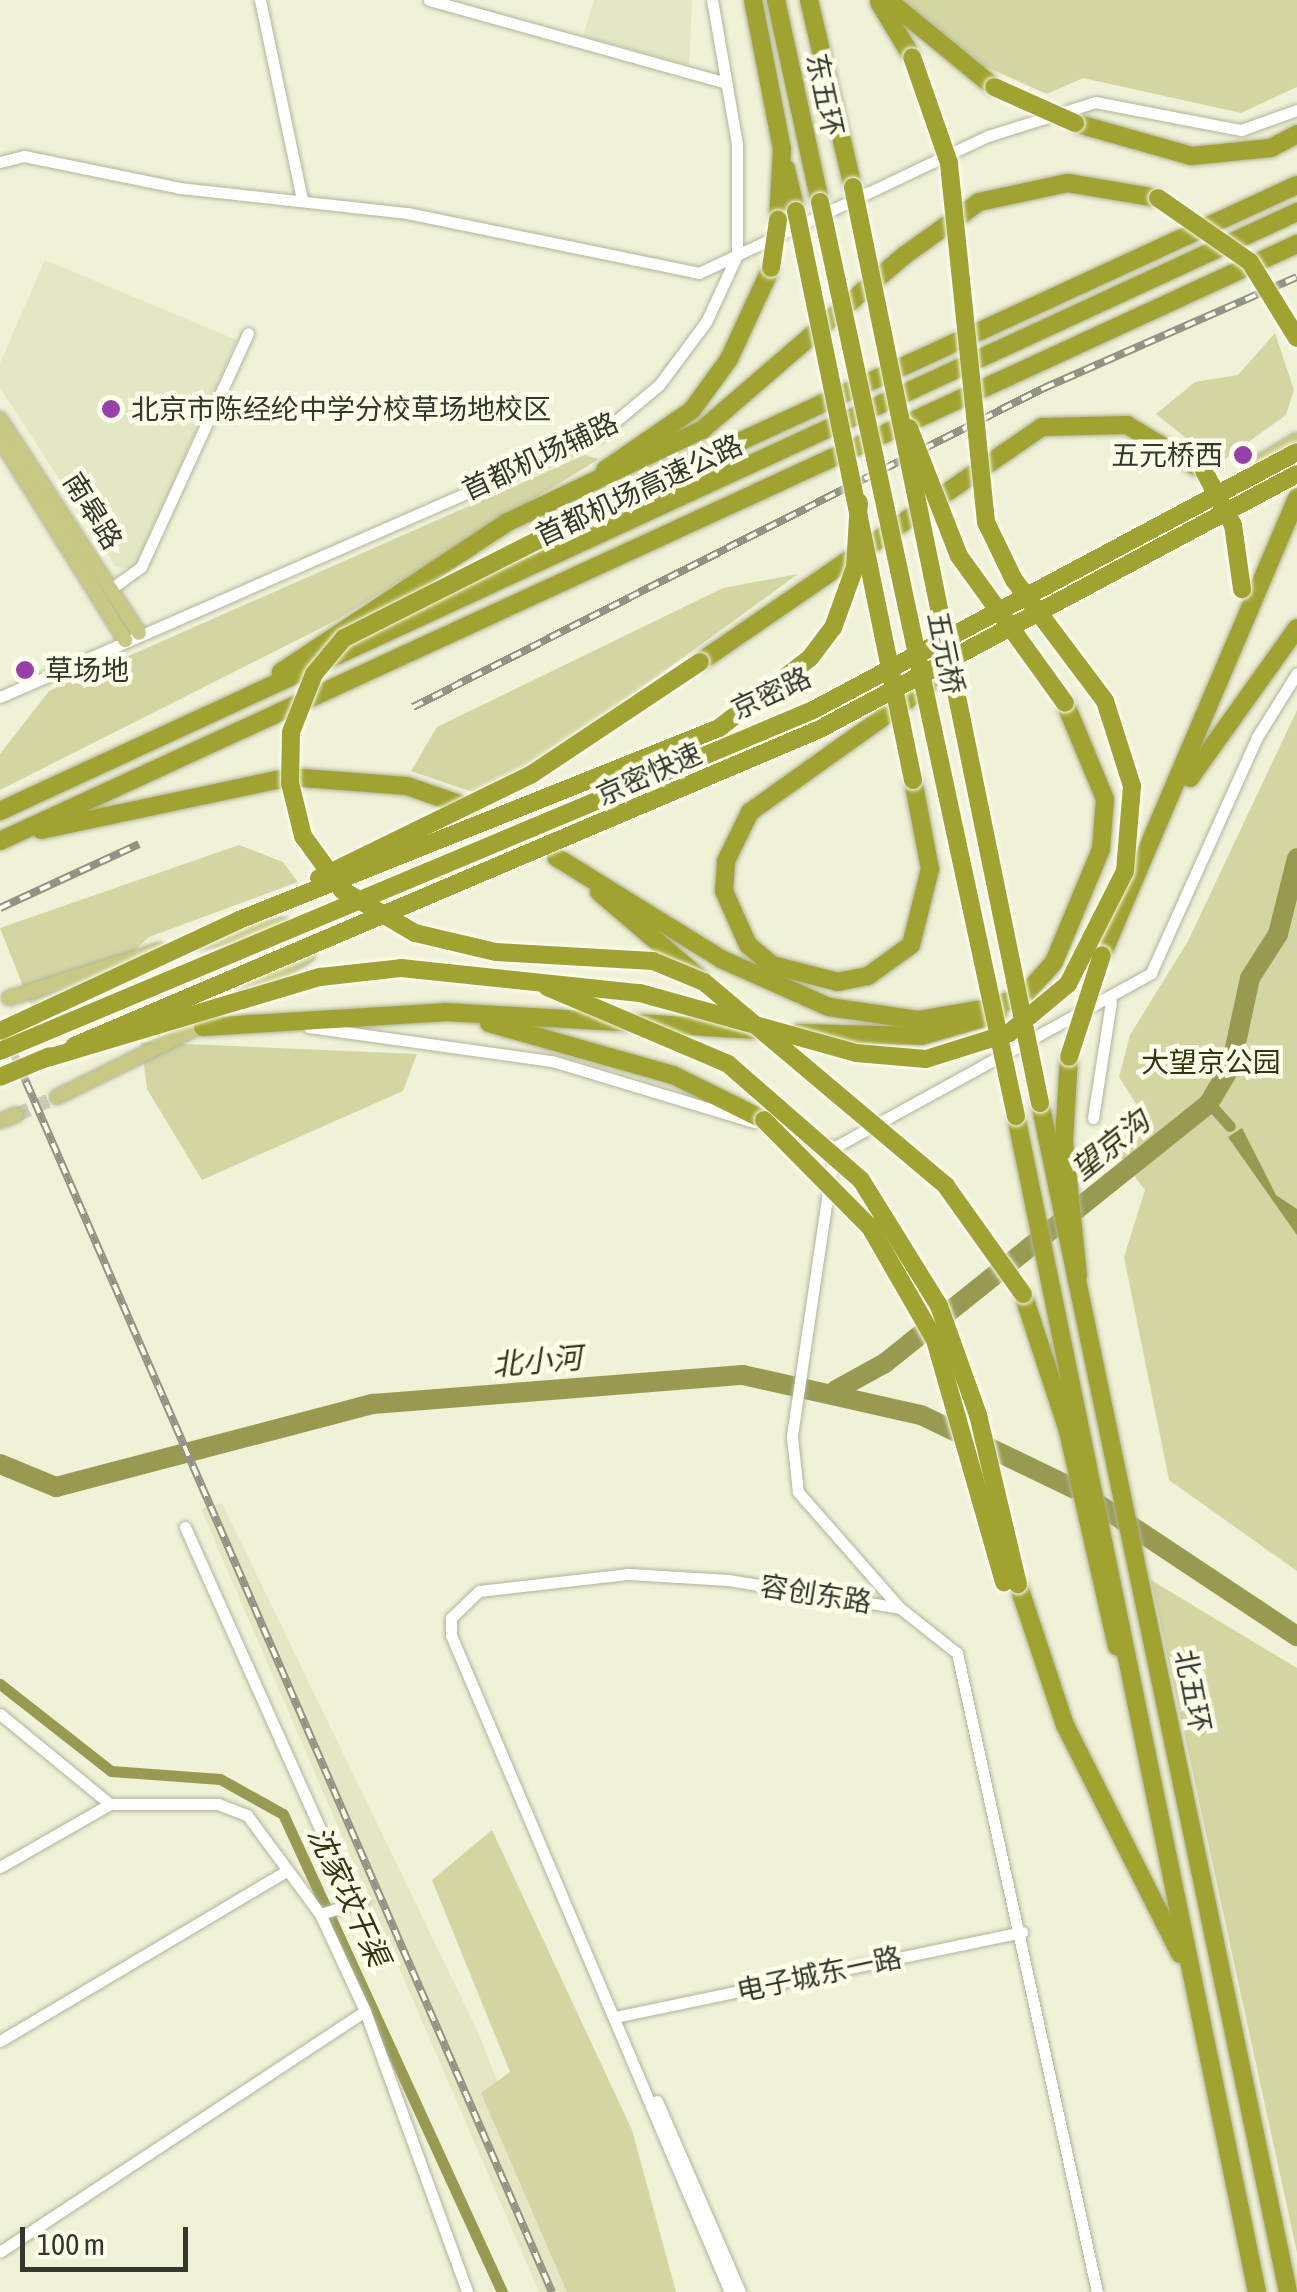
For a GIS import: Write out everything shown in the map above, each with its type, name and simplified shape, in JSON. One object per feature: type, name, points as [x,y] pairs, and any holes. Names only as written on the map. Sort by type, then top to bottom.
[{"type":"highway","points":[[753,0],[858,502],[913,780],[930,869],[911,945],[868,976],[838,982],[772,966],[748,944],[724,891],[726,860],[750,812],[935,680]]},
{"type":"highway","name":"东五环","points":[[776,0],[820,202]]},
{"type":"highway","name":"东五环","points":[[809,0],[853,188]]},
{"type":"highway","points":[[41,1060],[320,976],[478,972],[640,993],[856,1053],[926,1059],[983,1046],[1047,1006],[1102,930],[1133,833],[1127,755],[1105,701],[1014,580],[986,522],[949,163],[912,57],[878,0]]},
{"type":"highway","points":[[888,0],[994,87],[1075,123],[1192,156],[1297,146]]},
{"type":"highway","points":[[1272,148],[1297,134]]},
{"type":"highway","points":[[239,700],[508,522],[623,460],[692,410],[729,359],[771,268],[782,149]]},
{"type":"highway","points":[[508,522],[702,430],[904,254],[980,202],[1068,183],[1158,198],[1250,262],[1297,338]]},
{"type":"highway","points":[[704,982],[653,961],[470,948],[377,918],[312,853],[288,761],[314,674],[365,620],[664,476],[1297,184]]},
{"type":"highway","name":"五元桥","points":[[853,188],[1040,1103],[1066,1212]]},
{"type":"highway","name":"五元桥","points":[[820,202],[1016,1116]]},
{"type":"highway","name":"首都机场高速公路","points":[[0,811],[1297,212]]},
{"type":"highway","name":"首都机场高速公路","points":[[8,838],[1297,244]]},
{"type":"highway","points":[[203,1027],[445,1012],[922,1036],[970,1026],[1025,995],[1081,914],[1105,818],[1098,770],[1066,703],[959,556],[886,361]]},
{"type":"highway","points":[[0,1030],[239,920],[532,774],[1042,426],[1128,425],[1204,471],[1234,525],[1242,589],[1238,640]]},
{"type":"highway","name":"京密快速","points":[[0,1051],[813,710],[1297,452]]},
{"type":"highway","name":"京密快速","points":[[0,1077],[592,830],[820,729],[1297,474]]},
{"type":"highway","points":[[1066,1212],[1064,1142],[1070,1057],[1102,955],[1172,803],[1297,497]]},
{"type":"highway","points":[[239,920],[662,753],[758,702],[810,658],[842,610],[858,502]]},
{"type":"highway","points":[[1172,803],[1297,628]]},
{"type":"highway","points":[[8,838],[290,777],[407,786],[472,808],[771,985],[845,1010],[950,1018],[1025,995]]},
{"type":"highway","points":[[556,856],[946,1186],[1024,1294],[1068,1432],[1096,1563],[1152,1786]]},
{"type":"highway","points":[[478,972],[612,1008],[693,1044],[767,1092],[861,1180],[939,1306],[978,1416],[1011,1583]]},
{"type":"highway","points":[[445,1012],[673,1075],[764,1120],[870,1227],[935,1340],[1011,1583],[1065,1725],[1193,1983]]},
{"type":"highway","name":"北五环","points":[[1016,1116],[1090,1444],[1152,1786],[1257,2292]]},
{"type":"highway","name":"北五环","points":[[1066,1212],[1077,1288],[1119,1460],[1288,2292]]},
{"type":"main road","name":"南皋路","points":[[0,419],[112,588],[132,636]]},
{"type":"main road","name":"南皋路","points":[[0,439],[132,636]]},
{"type":"main road","name":"京密路","points":[[9,998],[89,968],[320,914],[644,778],[806,706],[1297,440]]},
{"type":"main road","name":"京密路","points":[[57,1097],[203,1027],[303,956],[935,680],[1297,482]]},
{"type":"main road","points":[[0,1121],[16,1115]]},
{"type":"street","points":[[260,0],[302,199]]},
{"type":"street","points":[[430,0],[727,83]]},
{"type":"street","points":[[477,14],[481,0]]},
{"type":"street","points":[[712,0],[727,83],[737,255]]},
{"type":"street","points":[[0,162],[24,156],[180,188],[302,199],[699,273],[1071,106],[1118,105],[1240,130],[1297,110]]},
{"type":"street","name":"首都机场辅路","points":[[0,696],[599,435],[659,385],[706,322],[737,255]]},
{"type":"street","points":[[112,588],[141,567],[248,333]]},
{"type":"street","points":[[275,1024],[552,1061],[835,1147],[1111,1002],[1151,973],[1257,738],[1297,673]]},
{"type":"street","points":[[1094,1118],[1111,1002]]},
{"type":"street","points":[[835,1147],[794,1426],[798,1492],[900,1608]]},
{"type":"street","points":[[186,1527],[358,1902],[320,1914]]},
{"type":"street","name":"容创东路","points":[[616,2017],[451,1635],[461,1602],[542,1578],[629,1574],[900,1608],[957,1653],[1022,1932],[1097,2292]]},
{"type":"street","points":[[0,1714],[110,1804]]},
{"type":"street","points":[[0,1867],[110,1804],[218,1804],[247,1815],[320,1914],[364,2011],[467,2292]]},
{"type":"street","points":[[0,2041],[286,1871]]},
{"type":"street","name":"电子城东一路","points":[[616,2017],[1022,1932]]},
{"type":"street","points":[[0,2252],[364,2011]]},
{"type":"street","points":[[616,2017],[730,2292]]},
{"type":"street","points":[[616,2017],[740,2292]]},
{"type":"shaded area","points":[[594,0],[692,0],[689,65],[583,36]]},
{"type":"shaded area","name":"北京市陈经纶中学分校草场地校区","points":[[45,260],[237,340],[134,569],[116,567],[0,388],[0,363]]},
{"type":"shaded area","points":[[1242,1128],[1276,1195],[1297,1209],[1297,1235],[1228,1137]]},
{"type":"shaded area","points":[[222,1503],[478,2032],[581,2292],[539,2292],[201,1509]]},
{"type":"green space","points":[[903,0],[1297,0],[1297,87],[1241,113],[1083,78],[1047,94],[984,66]]},
{"type":"green space","points":[[1275,333],[1294,390],[1286,415],[1218,464],[1156,414],[1195,382],[1238,375]]},
{"type":"green space","points":[[585,455],[599,459],[335,621],[0,790],[0,754],[49,691]]},
{"type":"green space","points":[[798,574],[490,798],[411,771],[437,727],[723,588]]},
{"type":"green space","name":"大望京公园","points":[[1297,710],[1297,1571],[1169,1480],[1124,1257],[1145,1190],[1116,1151],[1140,1110],[1119,1077],[1130,1035],[1188,941]]},
{"type":"green space","points":[[239,845],[283,862],[298,882],[149,937],[99,983],[34,1014],[0,928]]},
{"type":"green space","points":[[141,1042],[417,1054],[403,1091],[202,1180],[147,1089]]},
{"type":"green space","points":[[1151,1580],[1297,1668],[1297,2253]]},
{"type":"green space","points":[[492,1830],[632,2130],[676,2292],[567,2292],[481,2093],[510,2072],[432,1880]]},
{"type":"waterway","name":"望京沟","points":[[836,1390],[885,1363],[1209,1103],[1231,1066],[1250,978],[1278,934],[1297,858]]},
{"type":"waterway","points":[[1209,1103],[1230,1126]]},
{"type":"waterway","name":"北小河","points":[[0,1464],[56,1487],[373,1404],[743,1375],[921,1415],[1073,1488]]},
{"type":"waterway","name":"北小河","points":[[1089,1498],[1297,1636]]},
{"type":"waterway","name":"沈家坟干渠","points":[[0,1684],[111,1771],[220,1779],[283,1814],[502,2292]]},
{"type":"tunnel","points":[[16,1115],[57,1097]]},
{"type":"railway","points":[[413,707],[1044,388],[1297,277]]},
{"type":"railway","points":[[0,908],[139,844]]},
{"type":"railway","points":[[0,1022],[552,2292]]},
{"type":"place","name":"北京市陈经纶中学分校草场地校区","points":[[111,409]]},
{"type":"place","name":"五元桥西","points":[[1243,455]]},
{"type":"place","name":"草场地","points":[[25,670]]}]
